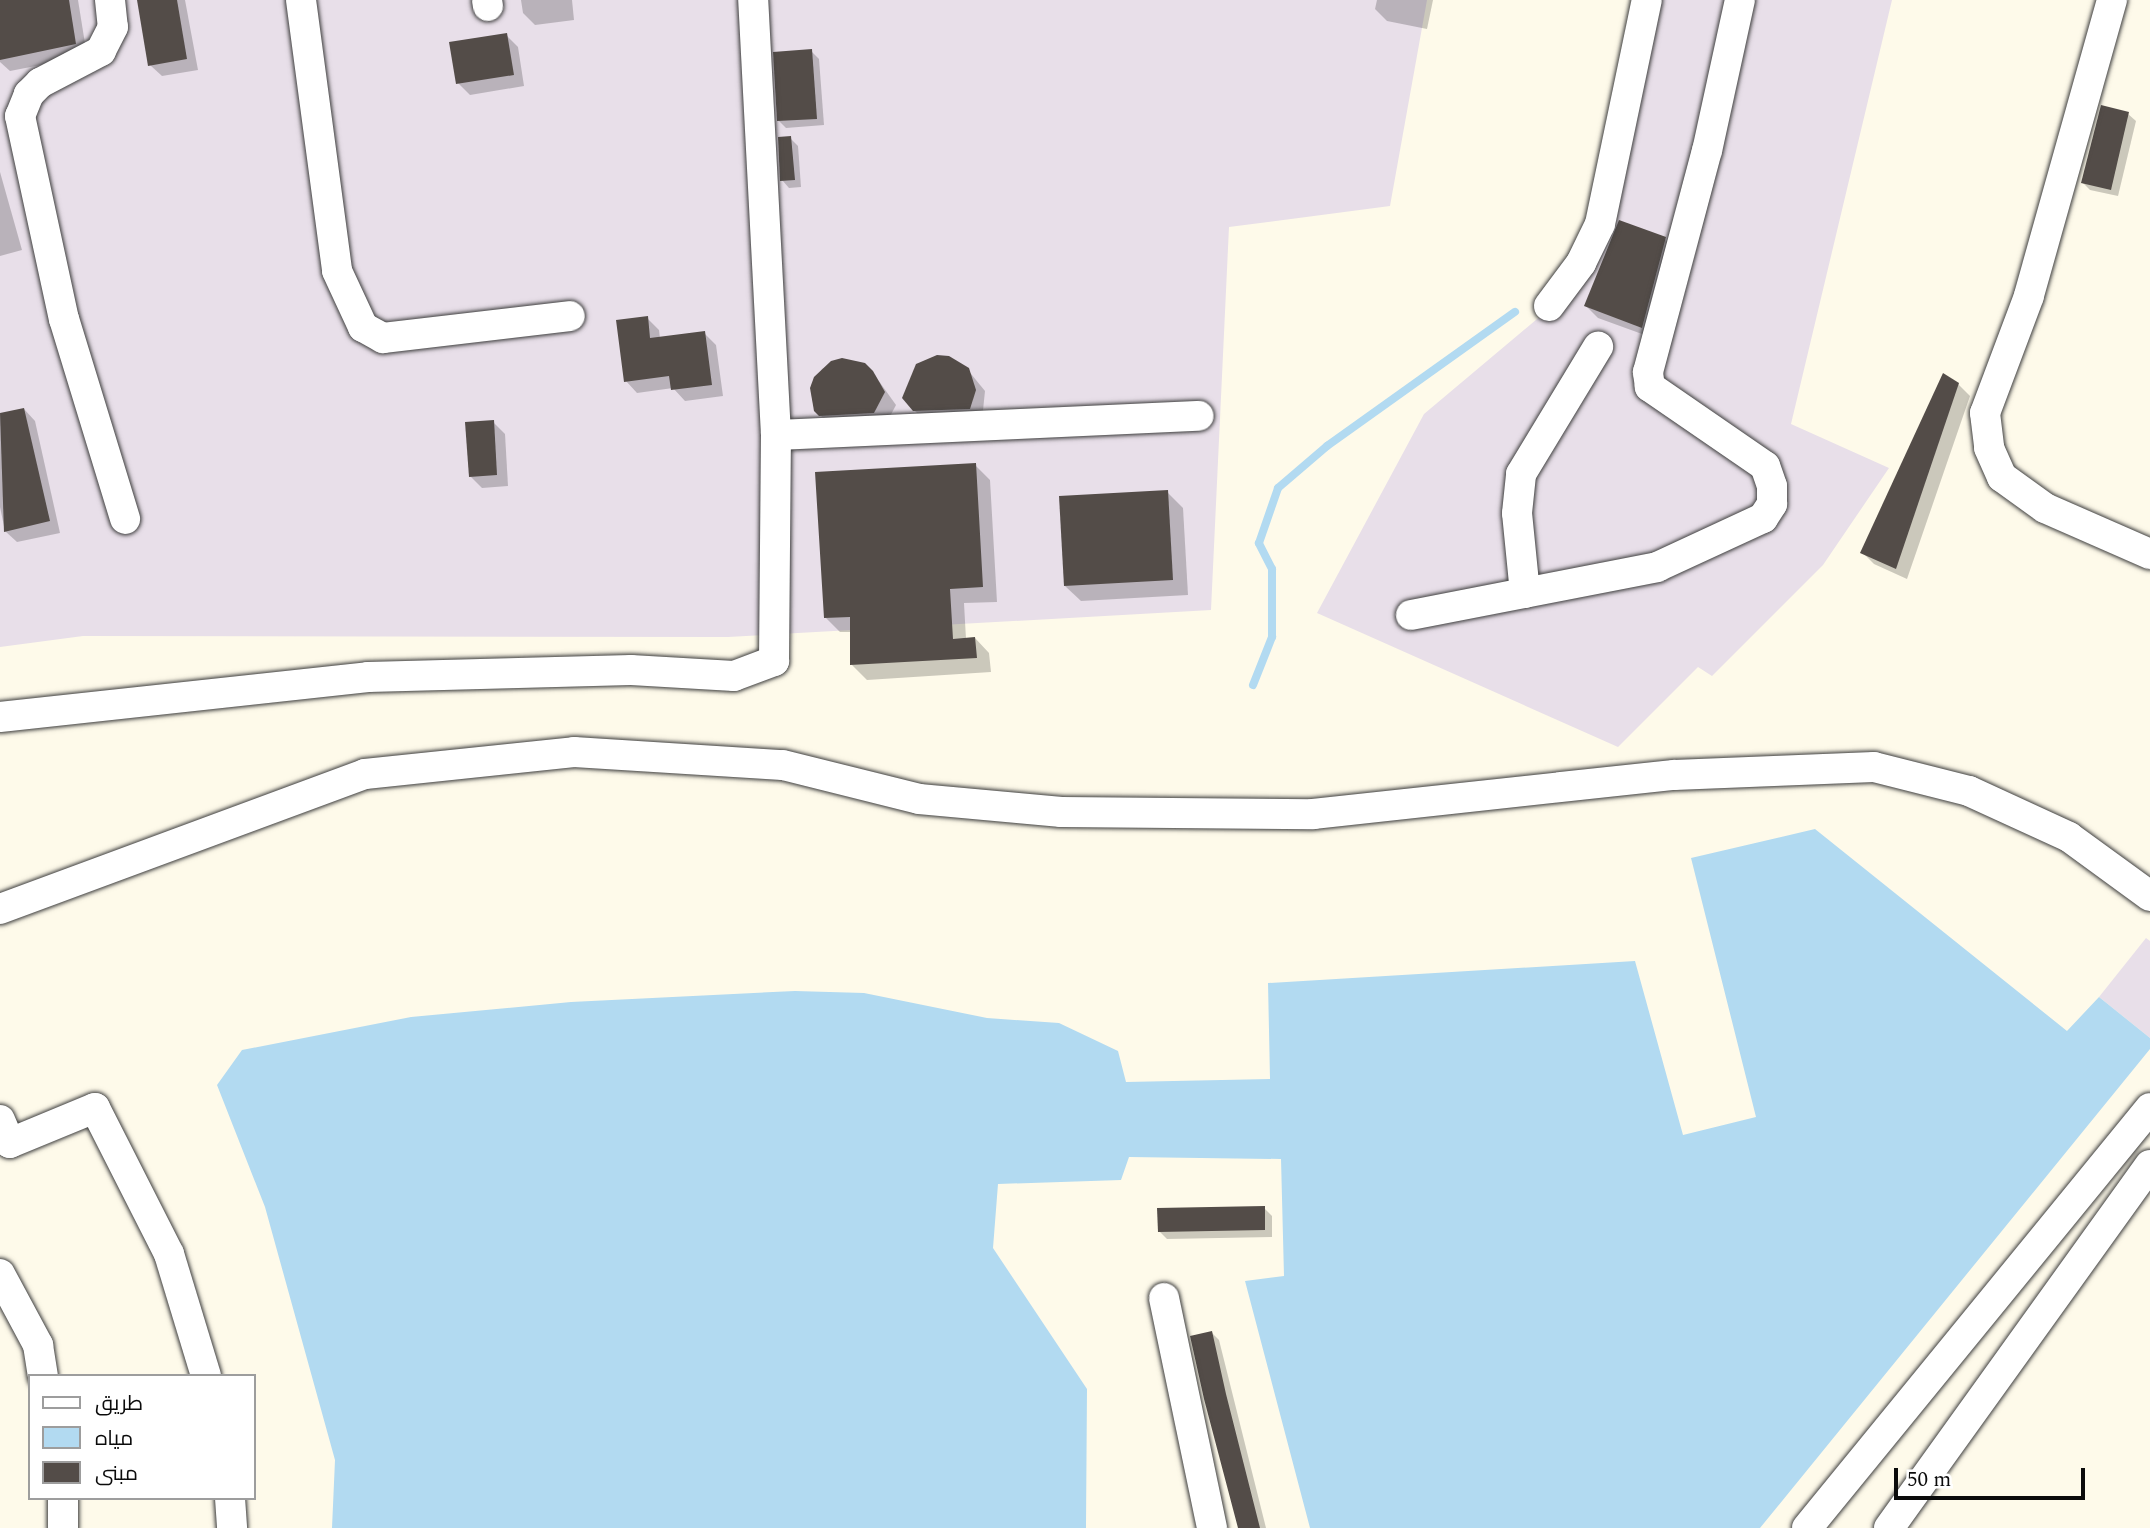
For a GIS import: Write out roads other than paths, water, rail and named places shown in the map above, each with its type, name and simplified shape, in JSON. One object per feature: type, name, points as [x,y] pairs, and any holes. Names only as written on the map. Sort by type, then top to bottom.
[{"type":"street","points":[[110,0],[113,27],[101,51],[40,83],[29,94],[20,117],[64,319],[125,519]]},
{"type":"street","points":[[301,0],[337,271],[363,327],[383,338],[570,316]]},
{"type":"street","points":[[0,717],[368,677],[631,670],[734,676],[774,661],[776,435],[753,0]]},
{"type":"street","points":[[1549,306],[1581,263],[1600,224],[1647,0]]},
{"type":"street","points":[[1411,615],[1657,567],[1763,518],[1772,504],[1772,486],[1765,466],[1650,387],[1648,372],[1707,151],[1740,0]]},
{"type":"street","points":[[2112,0],[2029,296],[1985,413],[1989,448],[2002,477],[2045,508],[2150,554]]},
{"type":"street","points":[[1525,593],[1517,513],[1521,474],[1598,347]]},
{"type":"street","points":[[776,435],[1199,416]]},
{"type":"street","points":[[0,909],[365,774],[575,752],[782,765],[919,799],[1061,812],[1313,814],[1674,775],[1874,767],[1969,791],[2069,837],[2150,896]]},
{"type":"street","points":[[0,1120],[10,1143],[94,1108],[169,1254],[205,1374]]},
{"type":"street","points":[[1807,1528],[2150,1108]]},
{"type":"street","points":[[1889,1528],[2150,1165]]},
{"type":"street","points":[[0,1274],[38,1345],[43,1374]]},
{"type":"street","points":[[1164,1298],[1212,1528]]},
{"type":"street","points":[[63,1500],[63,1528]]},
{"type":"street","points":[[230,1500],[232,1528]]},
{"type":"water","points":[[1815,829],[2067,1031],[2099,997],[2150,1038],[2150,1049],[1760,1528],[1310,1528],[1245,1281],[1284,1276],[1281,1159],[1129,1157],[1121,1180],[998,1184],[993,1248],[1087,1389],[1086,1528],[332,1528],[335,1460],[265,1207],[217,1085],[242,1050],[411,1017],[571,1002],[795,991],[864,993],[987,1018],[1059,1023],[1118,1051],[1126,1082],[1270,1079],[1268,983],[1635,961],[1683,1135],[1756,1117],[1691,858]]},
{"type":"waterway","points":[[1253,685],[1272,637],[1272,569],[1259,543],[1278,488],[1327,446],[1515,312]]}]
